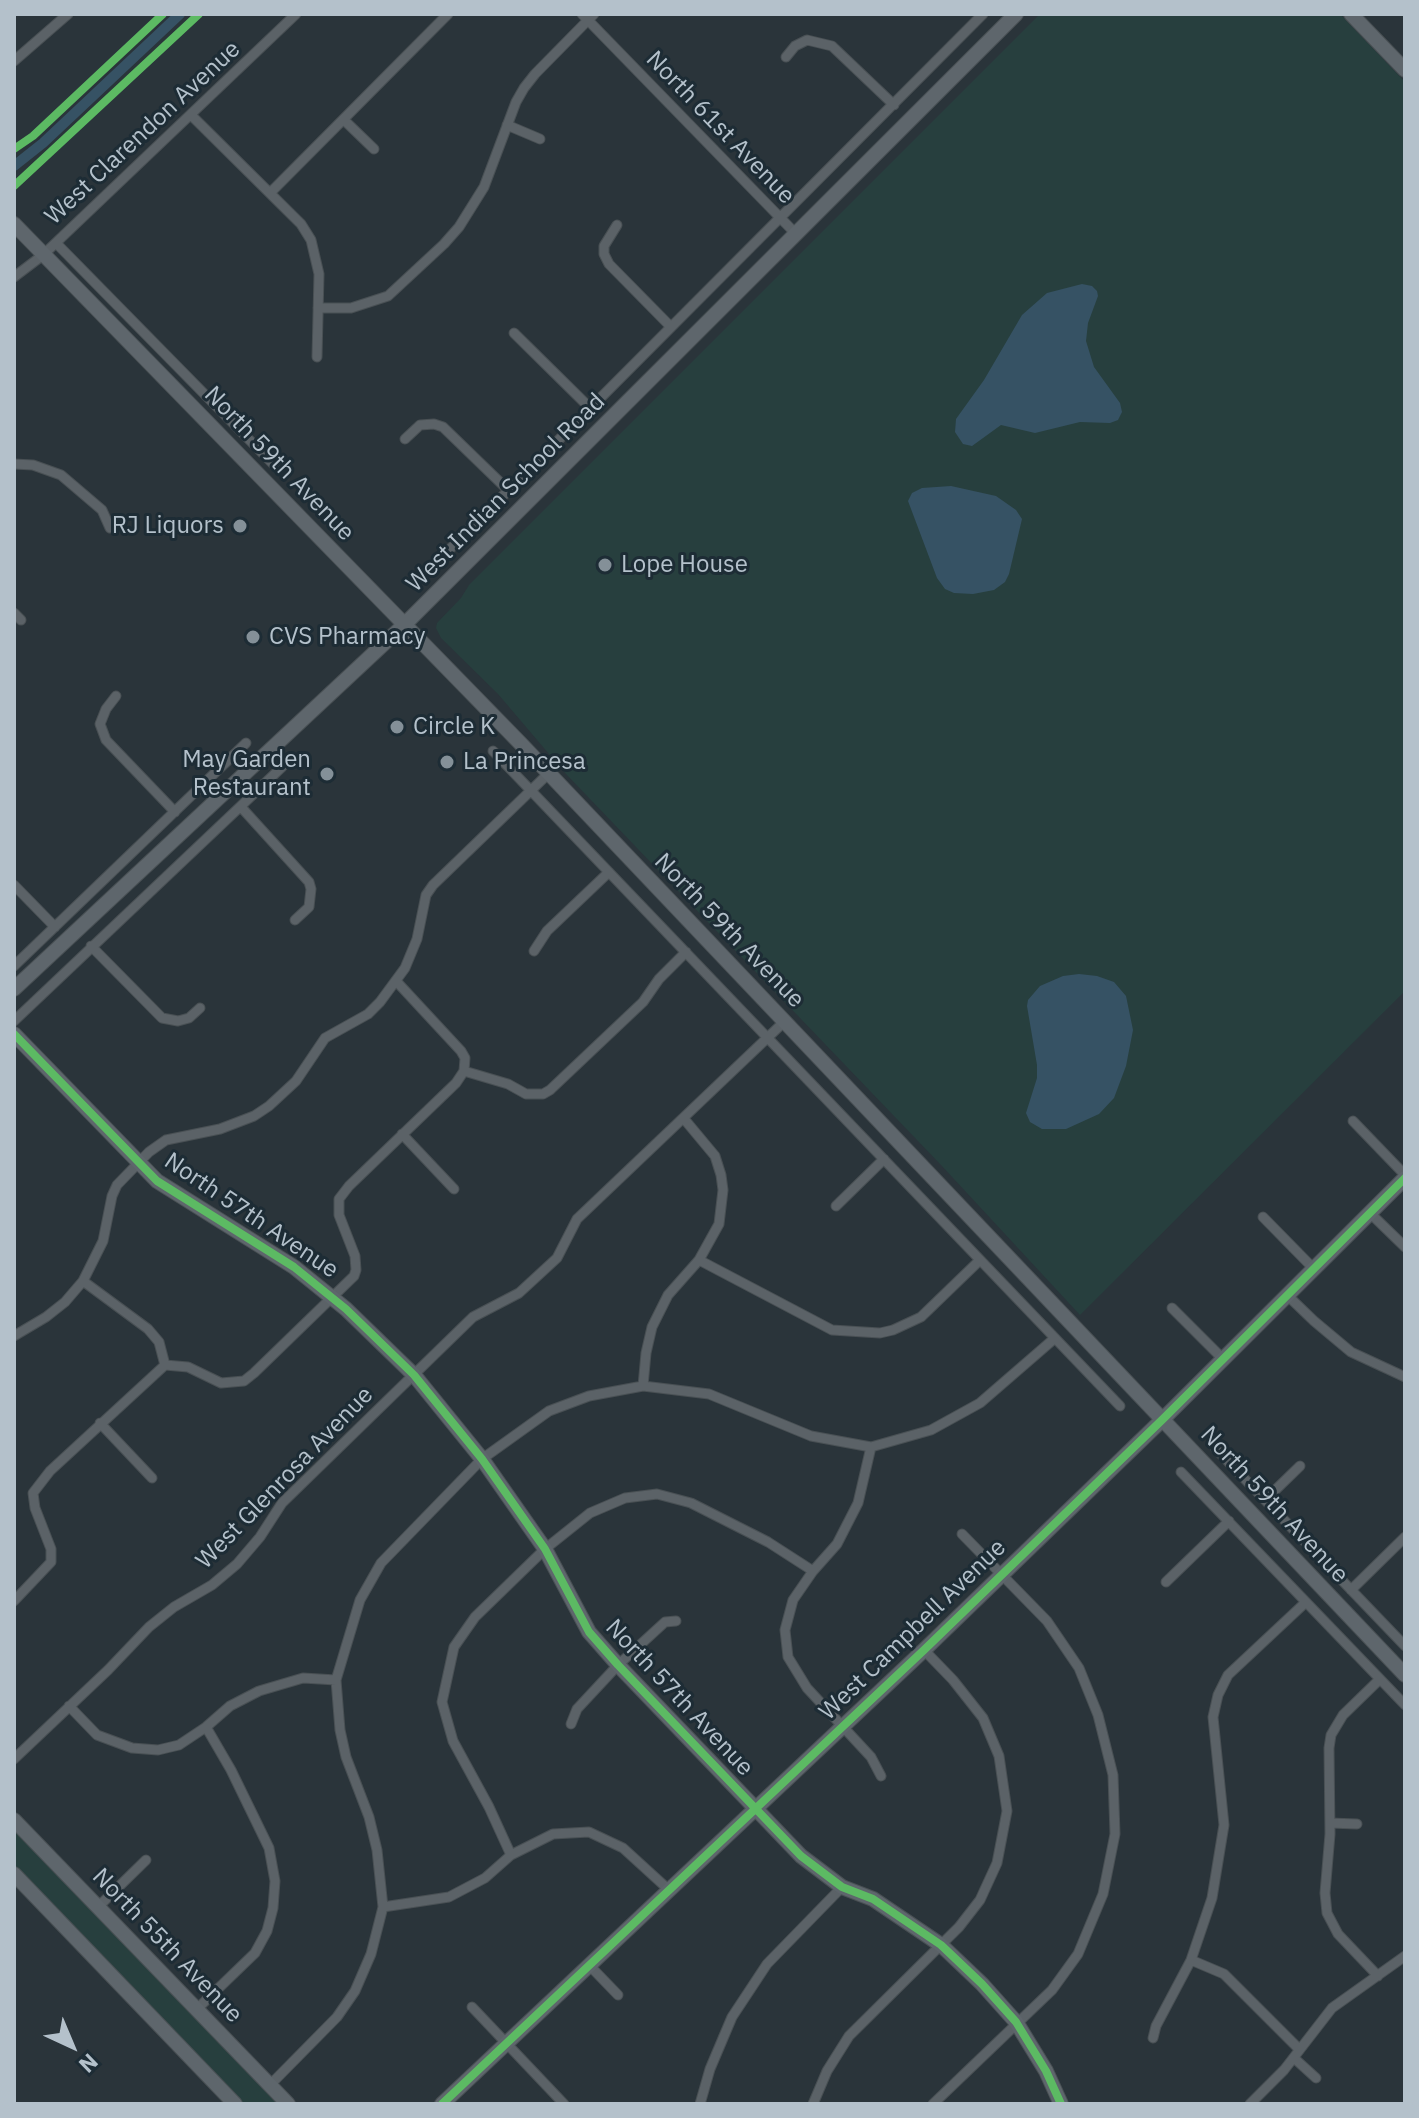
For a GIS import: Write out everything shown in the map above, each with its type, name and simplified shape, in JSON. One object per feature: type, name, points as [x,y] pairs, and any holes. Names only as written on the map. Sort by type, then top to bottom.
[{"type":"street","points":[[14,61],[68,14]]},
{"type":"street","name":"West Clarendon Avenue","points":[[14,277],[56,243],[296,14]]},
{"type":"street","points":[[270,193],[448,14]]},
{"type":"street","points":[[966,14],[975,22]]},
{"type":"street","name":"West Indian School Road","points":[[439,560],[983,14]]},
{"type":"street","name":"West Indian School Road","points":[[14,989],[405,624],[1016,14]]},
{"type":"street","points":[[1351,14],[1405,70]]},
{"type":"street","points":[[318,308],[351,308],[388,296],[426,263],[459,227],[484,187],[516,102],[535,74],[588,16]]},
{"type":"street","name":"North 61st Avenue","points":[[588,16],[797,235]]},
{"type":"street","points":[[786,57],[795,46],[807,40],[832,46],[894,105]]},
{"type":"street","points":[[192,116],[301,224],[311,240],[319,274],[317,357]]},
{"type":"street","points":[[344,120],[374,149]]},
{"type":"street","points":[[507,125],[540,139]]},
{"type":"street","name":"North 59th Avenue","points":[[14,224],[549,773],[1405,1675]]},
{"type":"street","points":[[617,225],[604,246],[609,264],[671,327]]},
{"type":"street","name":"North 59th Avenue","points":[[56,243],[278,469]]},
{"type":"street","points":[[514,333],[590,408]]},
{"type":"street","points":[[405,439],[420,425],[443,427],[508,490]]},
{"type":"street","points":[[14,464],[33,465],[61,475],[102,510],[110,528]]},
{"type":"street","points":[[116,696],[100,724],[106,740],[175,812]]},
{"type":"street","points":[[14,966],[246,743]]},
{"type":"street","name":"North 59th Avenue","points":[[493,751],[1120,1406]]},
{"type":"street","points":[[14,1021],[282,767]]},
{"type":"street","points":[[14,1336],[65,1302],[83,1281],[103,1241],[117,1185],[138,1162],[166,1140],[220,1129],[254,1116],[296,1081],[325,1038],[368,1014],[397,982],[417,939],[426,895],[433,885],[549,773]]},
{"type":"street","points":[[241,807],[309,882],[309,907],[295,920]]},
{"type":"street","points":[[534,951],[547,931],[609,872]]},
{"type":"street","points":[[14,885],[55,927]]},
{"type":"street","points":[[91,946],[162,1018],[178,1021],[189,1018],[200,1008]]},
{"type":"street","points":[[464,1071],[508,1084],[526,1094],[543,1094],[643,1002],[659,979],[686,952]]},
{"type":"street","points":[[14,1601],[51,1562],[51,1549],[35,1508],[33,1493],[50,1471],[100,1423],[165,1365],[188,1367],[221,1383],[244,1381],[347,1285],[356,1270],[355,1256],[339,1215],[339,1199],[456,1083],[464,1071],[465,1058],[461,1051],[397,982]]},
{"type":"street","name":"West Glenrosa Avenue","points":[[14,1759],[149,1627],[174,1607],[212,1585],[237,1564],[260,1537],[282,1503],[473,1317],[519,1293],[557,1258],[577,1219],[685,1120],[785,1021]]},
{"type":"street","name":"North 57th Avenue","points":[[14,1034],[164,1187],[294,1267],[333,1298],[414,1375],[482,1459],[545,1549],[589,1632],[618,1665],[801,1856],[842,1887],[873,1899],[941,1945],[982,1984],[1016,2022],[1046,2071],[1061,2104]]},
{"type":"street","points":[[643,1386],[652,1327],[668,1295],[699,1260],[719,1224],[723,1190],[715,1156],[685,1120]]},
{"type":"street","points":[[1353,1121],[1405,1176]]},
{"type":"street","points":[[402,1134],[454,1189]]},
{"type":"street","points":[[836,1206],[884,1159]]},
{"type":"street","name":"West Campbell Avenue","points":[[442,2104],[924,1650],[1163,1419],[1405,1176]]},
{"type":"street","points":[[1370,1213],[1405,1247]]},
{"type":"street","points":[[1263,1217],[1314,1269]]},
{"type":"street","points":[[699,1260],[832,1330],[880,1333],[921,1317],[980,1260]]},
{"type":"street","points":[[83,1281],[148,1329],[159,1342],[165,1365]]},
{"type":"street","points":[[1287,1295],[1351,1352],[1405,1377]]},
{"type":"street","points":[[1172,1308],[1223,1359]]},
{"type":"street","points":[[270,2085],[337,2017],[355,1991],[371,1954],[383,1907],[377,1850],[369,1817],[346,1757],[340,1730],[336,1680],[360,1600],[381,1563],[482,1459],[549,1411],[589,1396],[643,1386],[709,1394],[811,1436],[871,1447],[931,1430],[980,1403],[1055,1338]]},
{"type":"street","points":[[100,1423],[152,1478]]},
{"type":"street","points":[[871,1447],[858,1503],[837,1544],[793,1600],[785,1630],[788,1657],[807,1688],[871,1757],[881,1776]]},
{"type":"street","name":"North 59th Avenue","points":[[1216,1449],[1405,1646]]},
{"type":"street","points":[[1265,1500],[1300,1466]]},
{"type":"street","name":"North 59th Avenue","points":[[1181,1472],[1405,1705]]},
{"type":"street","points":[[511,1855],[453,1741],[442,1702],[454,1647],[475,1617],[545,1549],[590,1513],[625,1498],[657,1494],[691,1503],[768,1542],[813,1571]]},
{"type":"street","points":[[1166,1582],[1229,1521]]},
{"type":"street","points":[[933,2104],[1052,1990],[1078,1954],[1103,1894],[1115,1834],[1113,1775],[1098,1715],[1079,1668],[1047,1621],[962,1534]]},
{"type":"street","points":[[1351,1590],[1405,1537]]},
{"type":"street","points":[[1153,2038],[1156,2026],[1191,1960],[1212,1898],[1224,1825],[1213,1717],[1218,1695],[1228,1675],[1306,1602]]},
{"type":"street","points":[[571,1724],[577,1709],[618,1665],[665,1622],[676,1621]]},
{"type":"street","points":[[813,2104],[827,2071],[849,2036],[941,1945],[980,1900],[997,1863],[1007,1811],[999,1756],[983,1718],[924,1650]]},
{"type":"street","points":[[69,1706],[97,1735],[132,1748],[158,1750],[179,1745],[230,1706],[259,1691],[303,1678],[336,1680]]},
{"type":"street","points":[[1378,1976],[1338,1934],[1327,1913],[1325,1893],[1331,1735],[1343,1715],[1380,1679]]},
{"type":"street","points":[[197,2009],[255,1953],[267,1931],[275,1881],[269,1848],[206,1727]]},
{"type":"street","name":"North 55th Avenue","points":[[14,1820],[288,2104]]},
{"type":"street","points":[[1330,1823],[1357,1824]]},
{"type":"street","points":[[383,1907],[449,1897],[485,1878],[511,1855],[553,1834],[589,1832],[623,1848],[669,1890]]},
{"type":"street","points":[[99,1906],[146,1860]]},
{"type":"street","points":[[14,1874],[235,2104]]},
{"type":"street","points":[[700,2104],[710,2069],[732,2017],[767,1964],[842,1887]]},
{"type":"street","points":[[1250,2104],[1296,2054],[1332,2008],[1405,1956]]},
{"type":"street","points":[[1191,1960],[1224,1974],[1316,2078]]},
{"type":"street","points":[[590,1966],[618,1995]]},
{"type":"street","points":[[472,2007],[564,2104]]},
{"type":"green space","points":[[1040,14],[1340,14],[1405,82],[1405,991],[1080,1315],[941,1165],[566,774],[498,694],[441,638],[436,628],[469,585]]},
{"type":"green space","points":[[14,1827],[279,2104],[241,2104],[14,1866]]},
{"type":"water","points":[[1082,284],[1092,286],[1097,291],[1086,341],[1094,367],[1120,403],[1122,412],[1118,420],[1110,423],[1080,422],[1035,433],[1001,425],[972,446],[963,444],[955,432],[956,419],[984,380],[1022,315],[1047,293]]},
{"type":"water","points":[[951,486],[996,496],[1016,510],[1022,519],[1009,574],[1005,582],[994,590],[973,594],[954,593],[945,589],[937,578],[908,501],[912,493],[922,488]]},
{"type":"water","points":[[1079,974],[1114,982],[1126,996],[1133,1030],[1126,1066],[1114,1098],[1099,1114],[1066,1129],[1042,1129],[1030,1122],[1026,1113],[1037,1078],[1028,1000],[1040,986],[1063,976]]},
{"type":"waterway","points":[[14,166],[43,143],[180,14]]},
{"type":"cycle path","points":[[14,149],[33,136],[163,14]]},
{"type":"cycle path","points":[[14,186],[199,14]]},
{"type":"cycle path","points":[[14,1034],[157,1181],[294,1267],[346,1309],[414,1375],[482,1459],[545,1549],[589,1632],[618,1665],[801,1856],[842,1887],[873,1899],[941,1945],[982,1984],[1016,2022],[1046,2071],[1061,2104]]},
{"type":"cycle path","points":[[442,2104],[924,1650],[1163,1419],[1405,1178]]},
{"type":"place","name":"RJ Liquors","points":[[240,526]]},
{"type":"place","name":"Lope House","points":[[605,565]]},
{"type":"place","name":"CVS Pharmacy","points":[[253,637]]},
{"type":"place","name":"Circle K","points":[[397,727]]},
{"type":"place","name":"La Princesa","points":[[447,762]]},
{"type":"place","name":"May Garden Restaurant","points":[[327,774]]}]
